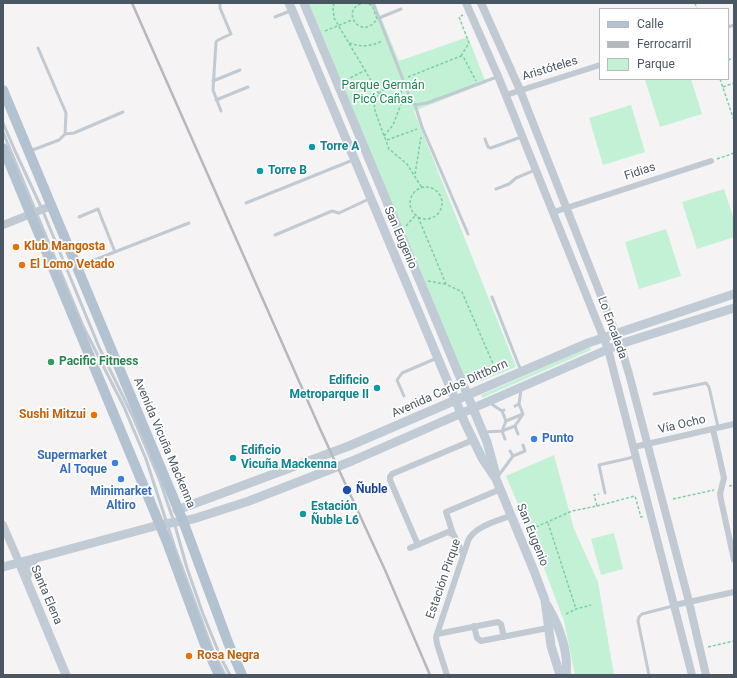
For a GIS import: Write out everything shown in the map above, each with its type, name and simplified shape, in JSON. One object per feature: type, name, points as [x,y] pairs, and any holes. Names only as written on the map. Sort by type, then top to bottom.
[{"type":"main road","name":"San Eugenio","points":[[304,3],[483,432],[491,453],[496,478]]},
{"type":"main road","name":"San Eugenio","points":[[291,6],[473,440],[482,458],[496,478],[512,515],[560,634],[565,658],[566,675]]},
{"type":"main road","points":[[319,74],[322,76],[327,75],[331,68]]},
{"type":"main road","points":[[328,95],[332,89],[340,89]]},
{"type":"main road","name":"Avenida Vicuña Mackenna","points":[[3,90],[28,152],[40,210],[171,523],[242,675]]},
{"type":"main road","name":"Avenida Vicuña Mackenna","points":[[3,148],[76,267],[174,510],[171,523],[205,645],[219,675]]},
{"type":"main road","name":"Avenida Carlos Dittborn","points":[[174,510],[348,446],[603,337],[734,294]]},
{"type":"main road","points":[[3,567],[235,505],[319,475],[620,344],[734,308]]},
{"type":"main road","points":[[26,579],[35,558]]},
{"type":"main road","name":"Santa Elena","points":[[19,562],[66,675]]},
{"type":"main road","name":"San Eugenio","points":[[545,600],[551,646],[560,675]]},
{"type":"street","name":"Lo Encalada","points":[[466,3],[506,95],[608,349],[692,675]]},
{"type":"street","name":"Lo Encalada","points":[[481,3],[520,90],[616,332],[629,374],[689,602],[706,675]]},
{"type":"street","name":"Aristóteles","points":[[506,95],[599,64]]},
{"type":"street","name":"Fidias","points":[[554,212],[711,161]]},
{"type":"street","points":[[3,225],[40,210]]},
{"type":"street","points":[[591,307],[604,302]]},
{"type":"street","points":[[616,378],[629,374]]},
{"type":"street","name":"Vía Ocho","points":[[634,447],[734,424]]},
{"type":"street","points":[[715,428],[724,482],[721,500],[734,560]]},
{"type":"street","points":[[418,545],[390,480],[390,476],[473,440]]},
{"type":"street","points":[[463,555],[453,534],[446,512],[501,489]]},
{"type":"street","name":"Estación Pirque","points":[[447,675],[436,644],[437,634],[470,537],[476,531],[512,515]]},
{"type":"street","name":"Santa Elena","points":[[3,525],[19,562]]},
{"type":"street","points":[[410,548],[446,532],[451,532],[453,534]]},
{"type":"street","points":[[675,605],[734,592]]},
{"type":"street","points":[[437,634],[498,622],[501,624],[504,637]]},
{"type":"street","points":[[474,626],[478,641],[548,628]]},
{"type":"lane","points":[[220,3],[220,8],[231,34],[216,42],[213,90],[221,111]]},
{"type":"lane","points":[[373,3],[415,105],[422,127],[468,234]]},
{"type":"lane","points":[[275,17],[291,6]]},
{"type":"lane","points":[[379,18],[401,9]]},
{"type":"lane","points":[[38,48],[66,113],[65,134]]},
{"type":"lane","points":[[213,81],[240,70]]},
{"type":"lane","points":[[415,105],[427,103],[498,76]]},
{"type":"lane","points":[[216,100],[248,87]]},
{"type":"lane","points":[[28,152],[59,140],[65,134],[74,133],[123,112]]},
{"type":"lane","points":[[3,123],[99,347],[174,510]]},
{"type":"lane","points":[[3,132],[40,210]]},
{"type":"lane","points":[[485,139],[488,147],[491,148],[523,137]]},
{"type":"lane","points":[[246,203],[354,159]]},
{"type":"lane","points":[[496,189],[509,184],[516,178],[536,170]]},
{"type":"lane","points":[[275,235],[332,211],[339,213],[371,199]]},
{"type":"lane","points":[[79,216],[98,209],[115,252]]},
{"type":"lane","points":[[76,267],[189,222]]},
{"type":"lane","points":[[492,297],[522,371]]},
{"type":"lane","points":[[404,396],[397,380],[399,376],[402,373],[438,357]]},
{"type":"lane","points":[[654,394],[706,383],[709,387],[715,428]]},
{"type":"lane","points":[[521,387],[519,404],[524,414]]},
{"type":"lane","points":[[488,402],[503,410],[506,421],[502,431],[505,439]]},
{"type":"lane","points":[[515,406],[519,404]]},
{"type":"lane","points":[[506,421],[524,414]]},
{"type":"lane","points":[[483,432],[502,431],[514,426],[524,414]]},
{"type":"lane","points":[[514,426],[518,434]]},
{"type":"lane","points":[[496,478],[512,456],[525,451],[523,445]]},
{"type":"lane","points":[[510,451],[512,456]]},
{"type":"lane","points":[[605,493],[599,465],[636,457]]},
{"type":"lane","points":[[171,523],[211,644],[225,675]]},
{"type":"lane","points":[[171,523],[203,614],[221,658],[230,675]]},
{"type":"lane","points":[[649,675],[638,621],[639,617],[642,614],[675,605]]},
{"type":"path","points":[[334,3],[334,18],[379,94]]},
{"type":"path","points":[[364,3],[372,5],[377,19],[372,25],[365,28],[358,26],[353,20],[352,16],[354,9],[357,6],[364,3]]},
{"type":"path","points":[[422,188],[415,174],[407,164],[389,149],[374,112],[374,102],[379,94],[388,85],[461,56],[469,43],[459,17],[470,13]]},
{"type":"path","points":[[317,34],[353,20]]},
{"type":"path","points":[[349,43],[361,46],[375,44],[387,39]]},
{"type":"path","points":[[461,56],[464,58],[477,83]]},
{"type":"path","points":[[336,79],[345,80],[366,70]]},
{"type":"path","points":[[720,80],[734,120]]},
{"type":"path","points":[[397,81],[405,102]]},
{"type":"path","points":[[723,87],[734,83]]},
{"type":"path","points":[[384,136],[393,125],[401,104],[412,100]]},
{"type":"path","points":[[730,109],[734,108]]},
{"type":"path","points":[[386,141],[422,127],[415,174]]},
{"type":"path","points":[[711,161],[734,153]]},
{"type":"path","points":[[417,216],[422,219],[432,218],[440,212],[442,202],[441,196],[437,191],[431,188],[422,188],[415,192],[411,200],[411,208],[417,216],[446,284]]},
{"type":"path","points":[[399,230],[406,227],[417,216]]},
{"type":"path","points":[[428,281],[446,284],[462,292],[500,380]]},
{"type":"path","points":[[672,499],[734,485]]},
{"type":"path","points":[[597,506],[594,495],[605,493]]},
{"type":"path","points":[[520,535],[572,511],[635,496],[641,517],[651,514]]},
{"type":"path","points":[[548,523],[576,609]]},
{"type":"path","points":[[566,614],[576,609],[591,605]]},
{"type":"path","points":[[700,649],[734,641]]},
{"type":"green space","name":"Parque Germán Picó Cañas","points":[[309,3],[375,3],[399,61],[468,37],[486,83],[414,111],[516,367],[476,383],[463,376]]},
{"type":"green space","points":[[645,80],[691,80],[702,114],[660,127]]},
{"type":"green space","points":[[631,105],[645,152],[603,165],[589,118]]},
{"type":"green space","points":[[724,189],[734,220],[734,237],[697,249],[682,202]]},
{"type":"green space","points":[[666,229],[681,276],[639,289],[625,242]]},
{"type":"green space","points":[[590,347],[591,350],[482,398],[481,395]]},
{"type":"green space","points":[[554,455],[574,529],[598,582],[614,675],[575,675],[564,621],[533,539],[506,476]]},
{"type":"green space","points":[[614,533],[623,569],[601,575],[591,539]]},
{"type":"railway","points":[[132,3],[321,431],[385,570],[430,675]]},
{"type":"place","name":"Torre A","points":[[312,147]]},
{"type":"place","name":"Torre B","points":[[260,171]]},
{"type":"place","name":"Klub Mangosta","points":[[16,247]]},
{"type":"place","name":"El Lomo Vetado","points":[[22,265]]},
{"type":"place","name":"Pacific Fitness","points":[[51,362]]},
{"type":"place","name":"Edificio Metroparque II","points":[[377,388]]},
{"type":"place","name":"Sushi Mitzui","points":[[94,415]]},
{"type":"place","name":"Punto","points":[[534,439]]},
{"type":"place","name":"Edificio Vicuña Mackenna","points":[[233,458]]},
{"type":"place","name":"Supermarket Al Toque","points":[[115,463]]},
{"type":"place","name":"Minimarket Altiro","points":[[121,479]]},
{"type":"place","name":"Ñuble","points":[[347,490]]},
{"type":"place","name":"Estación Ñuble L6","points":[[303,514]]},
{"type":"place","name":"Rosa Negra","points":[[189,656]]}]
